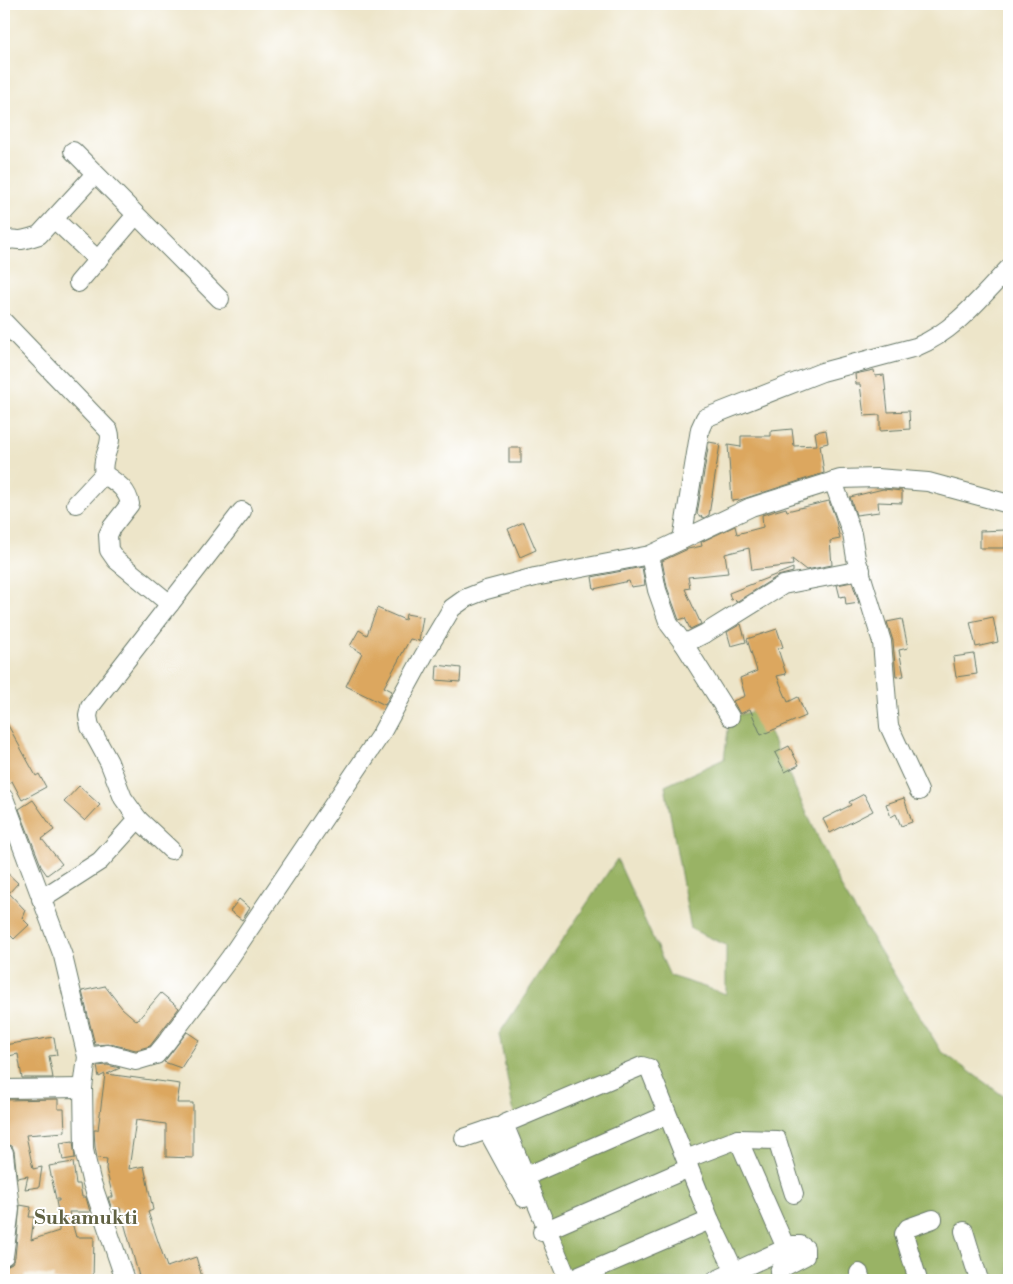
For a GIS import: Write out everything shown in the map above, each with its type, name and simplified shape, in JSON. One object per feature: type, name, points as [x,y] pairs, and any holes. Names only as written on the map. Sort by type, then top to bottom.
[{"type":"street","points":[[73,151],[220,299]]},
{"type":"street","points":[[4,242],[10,239],[18,240],[39,235],[96,174]]},
{"type":"street","points":[[78,283],[136,215]]},
{"type":"street","points":[[54,220],[98,260]]},
{"type":"street","points":[[682,540],[700,429],[705,418],[822,372],[916,347],[928,342],[952,326],[1009,268]]},
{"type":"street","points":[[4,322],[106,427],[111,438],[102,466],[104,474],[124,490],[128,495],[130,504],[108,535],[109,550],[116,560],[170,604]]},
{"type":"street","points":[[76,504],[104,474]]},
{"type":"street","points":[[87,1057],[108,1054],[136,1061],[156,1055],[166,1043],[229,959],[382,734],[424,655],[452,608],[466,598],[494,587],[535,577],[650,555],[751,507],[840,479],[877,478],[928,482],[1009,504]]},
{"type":"street","points":[[833,481],[852,534],[860,570],[882,646],[889,726],[920,791]]},
{"type":"street","points":[[171,850],[138,819],[123,798],[109,762],[90,727],[88,716],[90,708],[242,511]]},
{"type":"street","points":[[650,555],[657,590],[669,624],[684,644],[730,717]]},
{"type":"street","points":[[684,644],[706,633],[783,586],[860,570]]},
{"type":"street","points":[[4,798],[63,956],[87,1057],[83,1088],[84,1150],[94,1190],[125,1280]]},
{"type":"street","points":[[41,899],[100,861],[138,819]]},
{"type":"street","points":[[464,1138],[504,1124],[642,1066],[649,1068],[710,1220],[723,1278],[786,1248],[800,1245],[805,1248],[804,1256],[780,1269],[778,1272],[780,1280]]},
{"type":"street","points":[[4,1089],[83,1088]]},
{"type":"street","points":[[520,1179],[667,1114]]},
{"type":"street","points":[[504,1124],[520,1179]]},
{"type":"street","points":[[487,1130],[520,1179],[569,1280],[710,1220]]},
{"type":"street","points":[[738,1139],[786,1248]]},
{"type":"street","points":[[545,1231],[738,1139],[777,1140],[794,1194]]},
{"type":"street","points":[[4,1152],[10,1209],[4,1256]]},
{"type":"street","points":[[918,1280],[904,1234],[908,1228],[933,1220]]},
{"type":"street","points":[[964,1231],[979,1280]]},
{"type":"green space","points":[[759,710],[841,887],[941,1051],[1009,1100],[1009,1280],[562,1280],[535,1225],[499,1034],[617,859],[670,976],[726,994],[726,945],[691,929],[665,786],[724,759],[730,717]]},
{"type":"building","points":[[874,370],[875,376],[884,375],[888,412],[909,411],[910,429],[880,431],[880,415],[864,416],[860,384],[856,384],[855,374]]},
{"type":"building","points":[[792,429],[794,446],[817,445],[815,432],[826,430],[828,443],[820,445],[824,473],[732,501],[728,445],[741,447],[741,436],[771,436],[771,431]]},
{"type":"building","points":[[709,442],[720,444],[709,515],[704,518],[697,514]]},
{"type":"building","points":[[509,448],[521,448],[521,463],[509,463]]},
{"type":"building","points":[[883,489],[902,491],[902,503],[878,502],[879,512],[856,515],[850,497]]},
{"type":"building","points":[[829,501],[840,539],[830,541],[832,565],[806,570],[792,559],[793,565],[752,570],[749,548],[725,554],[728,573],[688,577],[690,588],[685,589],[701,624],[690,629],[685,618],[679,620],[667,587],[662,561],[688,549],[702,546],[701,542],[735,526],[737,534],[763,527],[762,515],[786,508],[787,511]]},
{"type":"building","points":[[524,522],[536,550],[520,557],[508,529]]},
{"type":"building","points":[[1005,530],[1005,548],[980,548],[980,531]]},
{"type":"building","points":[[642,567],[645,585],[631,587],[629,581],[594,589],[592,577]]},
{"type":"building","points":[[793,568],[793,572],[778,576],[736,602],[735,599],[731,600],[729,593]]},
{"type":"building","points":[[852,582],[859,603],[846,605],[845,596],[840,597],[837,585]]},
{"type":"building","points":[[377,608],[405,620],[406,614],[423,617],[419,641],[410,639],[384,687],[392,691],[385,705],[346,686],[362,653],[350,646],[359,630],[367,635]]},
{"type":"building","points":[[993,617],[998,642],[976,647],[970,622]]},
{"type":"building","points":[[902,619],[908,648],[899,650],[904,676],[896,677],[893,641],[887,622]]},
{"type":"building","points":[[741,624],[746,642],[731,646],[727,632]]},
{"type":"building","points":[[777,629],[783,647],[778,649],[786,674],[777,676],[788,702],[798,697],[806,716],[761,735],[750,709],[740,714],[733,701],[745,696],[740,678],[757,671],[747,639]]},
{"type":"building","points":[[974,654],[977,674],[956,677],[953,657]]},
{"type":"building","points":[[437,665],[461,668],[460,682],[436,680]]},
{"type":"building","points":[[4,718],[36,776],[39,774],[46,787],[22,800],[12,781],[4,786]]},
{"type":"building","points":[[789,746],[799,765],[785,772],[775,753]]},
{"type":"building","points":[[79,786],[100,805],[85,821],[64,802]]},
{"type":"building","points":[[864,794],[873,811],[830,833],[823,819],[851,805],[849,802]]},
{"type":"building","points":[[904,798],[912,822],[901,826],[896,814],[891,817],[886,804]]},
{"type":"building","points":[[33,800],[54,830],[42,839],[62,864],[47,875],[42,868],[19,809]]},
{"type":"building","points":[[4,870],[18,883],[9,893],[25,910],[22,918],[29,925],[14,939],[4,929]]},
{"type":"building","points":[[239,899],[250,908],[242,920],[230,911]]},
{"type":"building","points":[[105,986],[122,1008],[137,1021],[161,993],[179,1008],[150,1046],[136,1050],[110,1044],[95,1045],[82,991]]},
{"type":"building","points":[[187,1032],[199,1040],[181,1068],[164,1062]]},
{"type":"building","points":[[54,1037],[57,1055],[49,1056],[53,1078],[22,1078],[18,1054],[4,1057],[4,1045]]},
{"type":"building","points":[[107,1065],[120,1068],[107,1074],[180,1084],[177,1103],[193,1103],[193,1158],[166,1157],[166,1124],[136,1120],[129,1169],[144,1166],[153,1210],[148,1212],[167,1267],[196,1257],[202,1277],[192,1280],[140,1280],[120,1208],[112,1210],[108,1197],[113,1197],[106,1169],[107,1159],[97,1158],[95,1147],[94,1130],[98,1130],[105,1074],[99,1077],[97,1066]]},
{"type":"building","points":[[58,1099],[58,1109],[64,1109],[65,1132],[26,1135],[33,1169],[42,1167],[39,1187],[25,1189],[28,1176],[17,1178],[14,1151],[12,1146],[4,1143],[4,1100]]},
{"type":"building","points":[[73,1141],[75,1158],[63,1160],[60,1143]]},
{"type":"building","points":[[73,1162],[76,1184],[80,1184],[82,1197],[86,1197],[90,1212],[69,1212],[76,1237],[94,1237],[93,1280],[53,1280],[54,1276],[25,1274],[24,1280],[4,1280],[6,1266],[12,1263],[15,1257],[20,1205],[31,1207],[29,1217],[34,1217],[31,1240],[59,1231],[60,1221],[56,1201],[59,1201],[59,1199],[56,1199],[49,1166]]},
{"type":"district","name":"Sukamukti","points":[[86,1217]]}]
